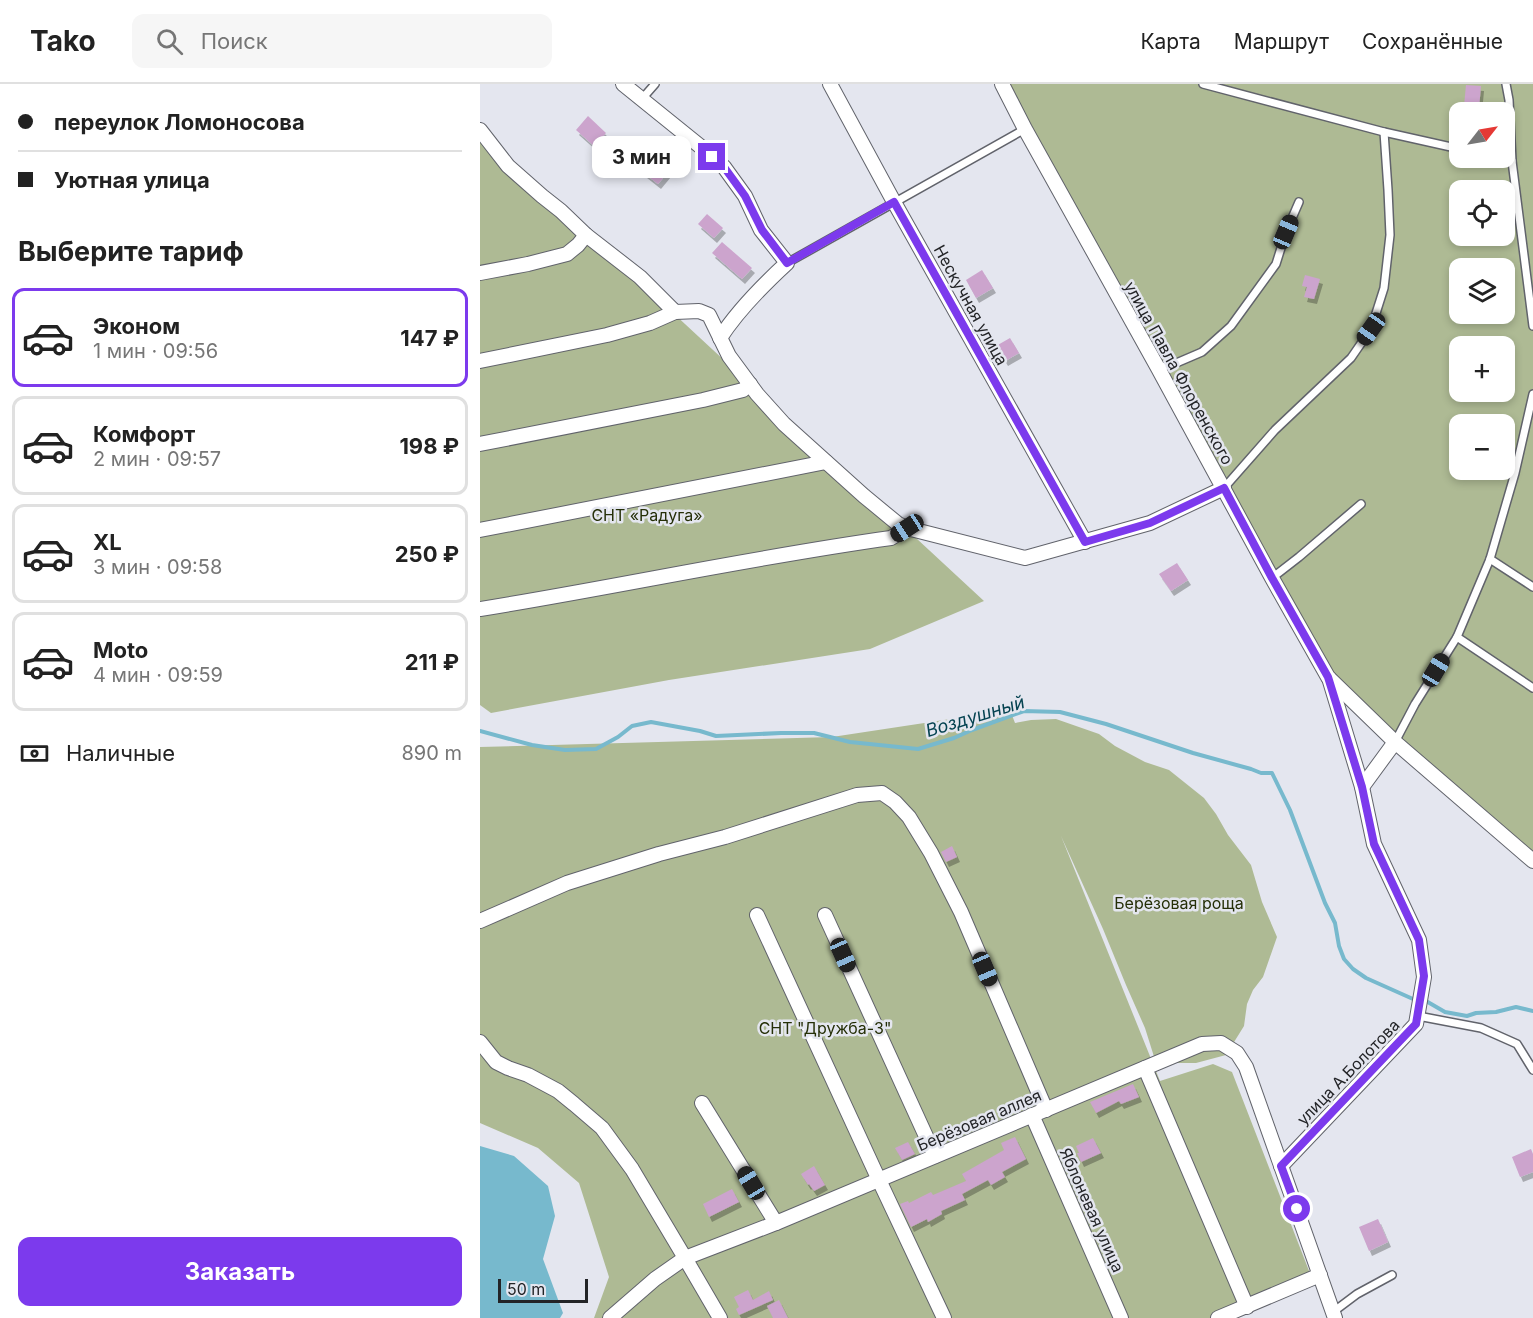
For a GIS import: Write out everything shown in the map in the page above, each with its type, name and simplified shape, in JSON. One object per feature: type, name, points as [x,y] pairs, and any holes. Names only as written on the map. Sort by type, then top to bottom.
[{"type":"street","points":[[623,84],[724,167],[745,196],[762,230],[787,263],[762,286],[729,323],[720,338]]},
{"type":"street","name":"Нескучная улица","points":[[830,84],[1085,542]]},
{"type":"street","name":"улица Павла Флоренского","points":[[1002,84],[1328,677],[1362,787]]},
{"type":"street","points":[[480,130],[508,166],[586,235],[640,277],[675,312]]},
{"type":"street","points":[[480,273],[567,254],[586,235]]},
{"type":"street","points":[[480,361],[607,335],[650,323],[675,312],[699,310],[709,315],[729,356],[784,424],[898,524],[1025,558],[1150,523],[1224,488]]},
{"type":"street","points":[[480,444],[703,400],[743,390],[750,384]]},
{"type":"street","points":[[480,530],[826,462]]},
{"type":"street","points":[[480,609],[771,556],[891,538],[907,528]]},
{"type":"street","name":"улица Павла Флоренского","points":[[1328,677],[1395,742],[1533,861]]},
{"type":"street","points":[[1362,787],[1395,742]]},
{"type":"street","name":"улица А.Болотова","points":[[1281,1166],[1416,1024],[1418,1016],[1424,976],[1419,940],[1374,844],[1362,787]]},
{"type":"street","points":[[480,921],[567,883],[857,795],[882,793],[895,802],[909,817],[932,853],[961,912],[1046,1110]]},
{"type":"street","points":[[757,915],[944,1318]]},
{"type":"street","points":[[825,915],[935,1156]]},
{"type":"street","points":[[480,1042],[496,1062],[558,1091],[602,1128],[632,1169],[720,1318]]},
{"type":"street","name":"Берёзовая аллея","points":[[610,1318],[685,1258],[776,1223],[1202,1044],[1221,1043],[1237,1053],[1246,1067],[1334,1315]]},
{"type":"street","points":[[1145,1068],[1248,1307]]},
{"type":"street","points":[[702,1102],[776,1223]]},
{"type":"street","name":"Яблоневая улица","points":[[1032,1116],[1121,1318]]},
{"type":"street","points":[[1218,1318],[1320,1275]]},
{"type":"lane","points":[[641,100],[655,84]]},
{"type":"lane","points":[[1203,84],[1384,132],[1449,147]]},
{"type":"lane","points":[[1506,84],[1509,102]]},
{"type":"lane","points":[[787,263],[1025,129]]},
{"type":"lane","points":[[1224,488],[1275,430],[1351,358],[1371,329],[1384,288],[1390,235],[1384,132]]},
{"type":"lane","points":[[1513,168],[1533,326]]},
{"type":"lane","points":[[1158,368],[1202,352],[1231,326],[1276,264],[1299,202]]},
{"type":"lane","points":[[1395,742],[1415,704],[1457,636],[1490,559],[1515,473],[1533,394]]},
{"type":"lane","points":[[1272,578],[1361,504]]},
{"type":"lane","points":[[1490,559],[1533,587]]},
{"type":"lane","points":[[1457,636],[1533,688]]},
{"type":"lane","points":[[1418,1016],[1481,1028],[1517,1044],[1533,1070]]},
{"type":"lane","points":[[1334,1315],[1357,1294],[1392,1275]]},
{"type":"green space","points":[[998,84],[1533,84],[1533,862],[1327,670]]},
{"type":"green space","name":"СНТ «Радуга»","points":[[480,134],[984,601],[870,649],[669,680],[491,713],[480,705]]},
{"type":"green space","name":"СНТ \"Дружба-3\"","points":[[1010,710],[1015,723],[1056,719],[1099,734],[1115,746],[1145,762],[1169,770],[1204,798],[1251,865],[1262,902],[1277,937],[1263,977],[1253,990],[1247,1004],[1244,1026],[1226,1055],[1196,1063],[1156,1063],[1145,1028],[1061,836],[1160,1081],[1213,1064],[1232,1072],[1311,1276],[1217,1318],[594,1318],[609,1277],[579,1183],[538,1148],[480,1123],[480,747],[832,737]]},
{"type":"water","points":[[480,1146],[514,1156],[548,1186],[555,1216],[543,1259],[563,1313],[560,1318],[480,1318]]},
{"type":"building","points":[[1466,85],[1481,86],[1480,102],[1464,102]]},
{"type":"building","points":[[588,116],[606,133],[594,146],[576,130]]},
{"type":"building","points":[[655,151],[673,166],[658,184],[639,169]]},
{"type":"building","points":[[707,214],[723,228],[714,238],[698,224]]},
{"type":"building","points":[[722,242],[752,268],[742,279],[712,253]]},
{"type":"building","points":[[982,270],[993,288],[976,298],[966,280]]},
{"type":"building","points":[[1305,275],[1320,279],[1314,299],[1304,297],[1307,287],[1302,286]]},
{"type":"building","points":[[1010,338],[1019,353],[1005,361],[996,346]]},
{"type":"building","points":[[1177,563],[1188,580],[1171,591],[1159,574]]},
{"type":"building","points":[[952,846],[957,857],[946,862],[941,852]]},
{"type":"building","points":[[1133,1084],[1139,1097],[1121,1104],[1119,1101],[1096,1113],[1090,1102]]},
{"type":"building","points":[[1015,1137],[1026,1159],[1002,1172],[1005,1177],[991,1185],[988,1180],[962,1194],[965,1200],[941,1211],[942,1214],[928,1222],[927,1219],[911,1227],[900,1204],[908,1201],[909,1203],[931,1192],[933,1195],[966,1181],[962,1174],[1004,1150],[1001,1143]]},
{"type":"building","points":[[1093,1138],[1101,1153],[1081,1162],[1076,1146]]},
{"type":"building","points":[[908,1142],[915,1154],[902,1160],[895,1148]]},
{"type":"building","points":[[1531,1149],[1533,1172],[1520,1177],[1512,1157]]},
{"type":"building","points":[[814,1166],[825,1185],[814,1191],[801,1174]]},
{"type":"building","points":[[732,1189],[739,1202],[709,1217],[703,1204]]},
{"type":"building","points":[[1378,1219],[1388,1242],[1369,1251],[1359,1227]]},
{"type":"building","points":[[748,1290],[753,1300],[769,1291],[773,1300],[739,1315],[736,1309],[739,1307],[734,1297]]},
{"type":"building","points":[[779,1300],[788,1318],[773,1318],[767,1306]]},
{"type":"waterway","name":"Воздушный","points":[[480,731],[532,745],[565,750],[596,749],[632,726],[651,722],[716,736],[814,733],[850,742],[918,749],[1024,711],[1060,712],[1106,724],[1193,753],[1261,773],[1272,773],[1290,810],[1325,903],[1335,923],[1344,959],[1366,978],[1413,999]]},
{"type":"waterway","name":"Воздушный","points":[[1426,1001],[1445,1012],[1467,1016],[1516,1007],[1533,1011]]},
{"type":"route","points":[[712,157],[724,167],[745,196],[762,230],[787,263],[894,202],[1085,542],[1150,523],[1224,488],[1328,677],[1362,787],[1374,844],[1419,940],[1424,976],[1416,1024],[1281,1166],[1297,1209]]},
{"type":"park label","name":"Берёзовая роща","points":[[1179,903]]}]
